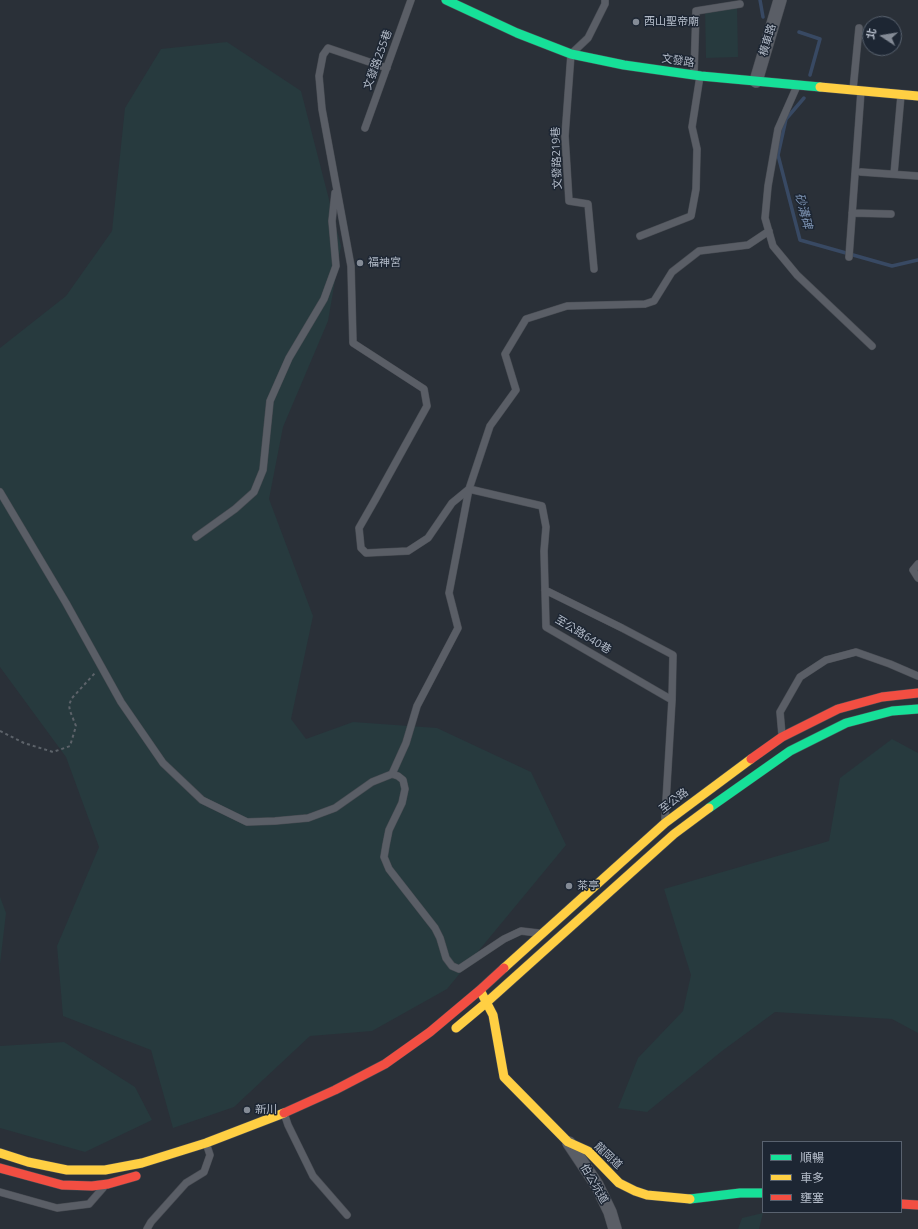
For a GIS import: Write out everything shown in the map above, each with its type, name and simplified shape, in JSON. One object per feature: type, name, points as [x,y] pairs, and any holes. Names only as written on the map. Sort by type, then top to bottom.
[{"type":"street","name":"文發路","points":[[446,0],[517,33],[571,54],[624,65],[697,75],[918,96]]},
{"type":"street","name":"橫車路","points":[[756,80],[780,0]]},
{"type":"street","name":"至公路","points":[[0,1153],[28,1162],[67,1170],[105,1170],[117,1168],[142,1163],[206,1143],[284,1113],[335,1090],[385,1064],[430,1032],[480,990],[540,934],[665,823],[757,754],[782,737],[838,709],[882,697],[918,693]]},
{"type":"street","points":[[448,1034],[487,1002],[674,834],[790,751],[846,723],[892,711],[918,709]]},
{"type":"street","points":[[782,737],[790,751]]},
{"type":"street","points":[[665,823],[674,834]]},
{"type":"street","name":"龍岡道","points":[[480,990],[493,1015],[504,1077],[568,1142],[588,1151],[619,1182],[635,1191],[647,1195],[686,1199],[740,1193],[762,1193]]},
{"type":"street","name":"伯公坑道","points":[[568,1142],[597,1185],[610,1212],[616,1229]]},
{"type":"street","points":[[0,1168],[62,1185],[92,1186],[108,1184],[144,1173]]},
{"type":"street","points":[[902,1204],[918,1205]]},
{"type":"lane","name":"文發路255巷","points":[[364,128],[411,0]]},
{"type":"lane","points":[[571,54],[588,38],[605,4],[605,0]]},
{"type":"lane","points":[[640,236],[690,216],[696,189],[697,149],[692,127],[697,75],[696,11],[740,4]]},
{"type":"lane","points":[[849,257],[859,28]]},
{"type":"lane","points":[[386,68],[328,48],[323,55],[319,76],[322,109],[351,266],[353,343],[424,389],[427,406],[359,528],[361,548],[366,554],[408,551],[428,538],[452,503],[469,489]]},
{"type":"lane","name":"文發路219巷","points":[[571,54],[565,136],[569,202],[588,204],[594,269]]},
{"type":"lane","points":[[798,84],[778,129],[768,186],[765,218],[773,246],[797,275],[872,346]]},
{"type":"lane","points":[[894,174],[901,95]]},
{"type":"lane","points":[[862,172],[918,176]]},
{"type":"lane","points":[[196,537],[254,492],[264,470],[270,401],[289,358],[324,299],[336,266],[332,221],[336,187]]},
{"type":"lane","points":[[852,213],[891,214]]},
{"type":"lane","points":[[392,774],[406,743],[417,706],[458,628],[449,593],[469,489],[490,426],[516,390],[506,354],[526,319],[567,306],[645,304],[654,301],[672,272],[699,251],[748,245],[769,231]]},
{"type":"lane","name":"至公路640巷","points":[[469,489],[542,506],[546,527],[544,551],[546,627],[672,700]]},
{"type":"lane","points":[[0,492],[66,603],[122,702],[163,763],[202,800],[247,822],[308,818],[335,808],[372,782],[392,774],[398,776],[403,780],[406,789],[402,803],[389,830],[384,857],[389,869],[435,928],[440,938],[446,958],[452,966],[459,969],[504,939],[521,930],[540,934],[550,946]]},
{"type":"lane","points":[[918,564],[914,570],[918,578]]},
{"type":"lane","points":[[545,590],[673,655],[665,823]]},
{"type":"lane","points":[[782,737],[780,712],[793,689],[800,677],[826,660],[856,652],[918,676]]},
{"type":"lane","points":[[284,1113],[313,1176],[348,1215]]},
{"type":"lane","points":[[147,1229],[151,1222],[186,1183],[204,1172],[210,1155],[206,1143]]},
{"type":"lane","points":[[0,1192],[57,1208],[89,1204],[108,1184],[117,1168]]},
{"type":"path","points":[[0,731],[24,743],[53,752],[70,746],[76,726],[69,705],[72,698],[91,676],[102,667]]},
{"type":"green space","points":[[737,5],[738,57],[706,58],[705,7]]},
{"type":"green space","points":[[227,42],[301,91],[341,246],[328,321],[283,427],[269,499],[313,616],[291,719],[306,739],[353,722],[437,728],[531,772],[566,845],[447,989],[372,1031],[310,1036],[234,1107],[173,1128],[151,1050],[63,1016],[57,946],[99,847],[66,757],[0,667],[0,348],[66,296],[112,231],[125,108],[161,49]]},
{"type":"green space","points":[[892,739],[918,753],[918,1033],[892,1019],[775,1012],[722,1051],[647,1112],[618,1108],[638,1058],[683,1011],[691,975],[664,889],[829,841],[840,778]]},
{"type":"green space","points":[[0,897],[6,913],[0,964]]},
{"type":"green space","points":[[64,1042],[135,1087],[152,1120],[85,1152],[0,1128],[0,1046]]},
{"type":"green space","points":[[763,1213],[759,1229],[738,1229],[742,1218]]},
{"type":"waterway","name":"砂溝碑","points":[[760,0],[763,17]]},
{"type":"waterway","name":"砂溝碑","points":[[799,32],[820,39],[810,75]]},
{"type":"waterway","name":"砂溝碑","points":[[804,98],[786,119],[778,155],[800,240],[892,266],[918,260]]},
{"type":"traffic: fast","points":[[446,0],[517,33],[571,54],[624,65],[701,76],[820,87]]},
{"type":"traffic: fast","points":[[709,808],[790,751],[846,723],[892,711],[918,709]]},
{"type":"traffic: fast","points":[[690,1199],[740,1193],[762,1193]]},
{"type":"traffic: slow","points":[[820,87],[918,96]]},
{"type":"traffic: slow","points":[[504,968],[665,823],[751,759]]},
{"type":"traffic: slow","points":[[456,1028],[674,834],[709,808]]},
{"type":"traffic: slow","points":[[481,992],[493,1015],[504,1077],[568,1142],[588,1151],[619,1183],[635,1191],[647,1195],[690,1199]]},
{"type":"traffic: slow","points":[[0,1153],[28,1162],[67,1170],[105,1170],[142,1163],[206,1143],[284,1113]]},
{"type":"traffic: jam","points":[[751,759],[782,737],[838,709],[882,697],[918,693]]},
{"type":"traffic: jam","points":[[284,1113],[335,1090],[385,1064],[430,1032],[504,968]]},
{"type":"traffic: jam","points":[[0,1168],[62,1185],[92,1186],[108,1184],[136,1176]]},
{"type":"traffic: jam","points":[[902,1204],[918,1205]]},
{"type":"place","name":"西山聖帝廟","points":[[636,22]]},
{"type":"place","name":"福神宮","points":[[360,263]]},
{"type":"place","name":"茶亭","points":[[569,886]]},
{"type":"place","name":"新川","points":[[247,1110]]}]
